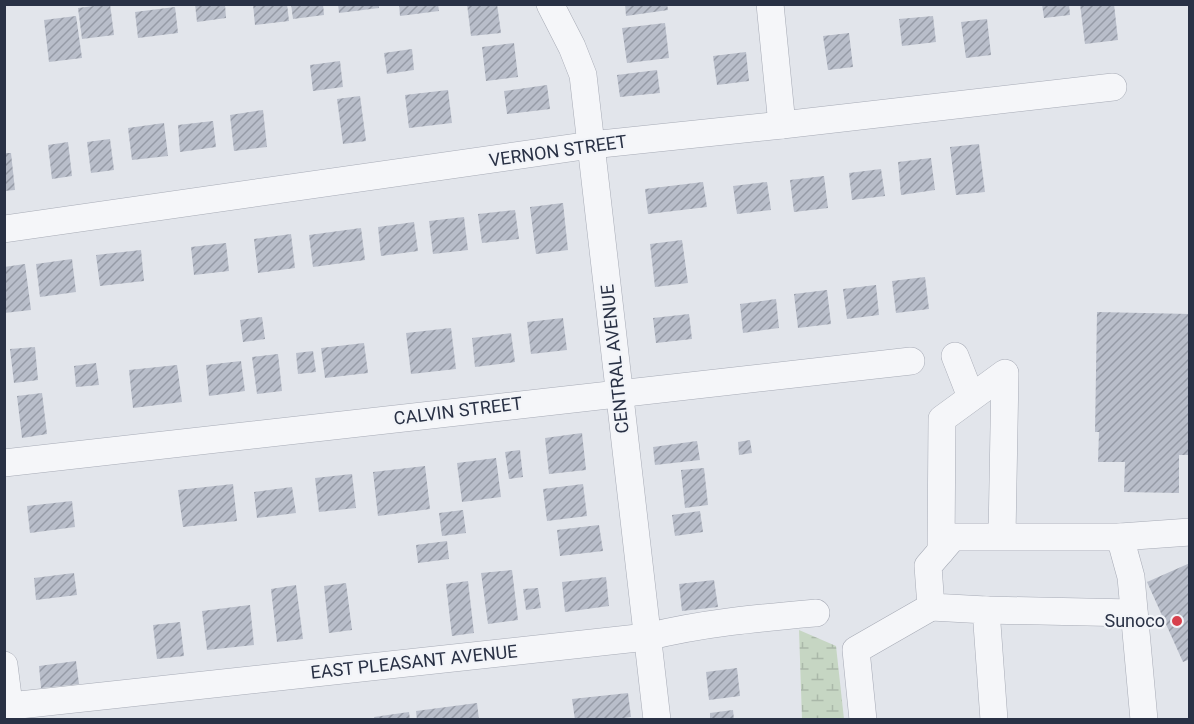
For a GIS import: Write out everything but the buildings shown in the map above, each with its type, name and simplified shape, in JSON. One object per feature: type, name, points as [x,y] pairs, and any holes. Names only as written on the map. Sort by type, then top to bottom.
[{"type":"street","name":"CENTRAL AVENUE","points":[[550,4],[572,47],[583,75],[657,720]]},
{"type":"street","points":[[770,4],[782,125]]},
{"type":"street","name":"VERNON STREET","points":[[4,229],[591,145],[1113,87]]},
{"type":"street","points":[[955,356],[972,397]]},
{"type":"street","name":"CALVIN STREET","points":[[4,463],[619,392],[911,361]]},
{"type":"street","points":[[941,551],[942,418],[1005,373],[1002,536]]},
{"type":"street","points":[[931,607],[928,566],[953,537],[1120,537],[1190,532]]},
{"type":"street","points":[[1120,537],[1131,577],[1144,720]]},
{"type":"street","points":[[863,720],[856,650],[931,607],[1134,613]]},
{"type":"street","points":[[986,610],[994,720]]},
{"type":"street","name":"EAST PLEASANT AVENUE","points":[[11,713],[647,637],[680,629],[816,613]]},
{"type":"street","points":[[4,665],[11,713]]},
{"type":"green space","points":[[799,630],[836,646],[844,719],[802,719]]},
{"type":"place","name":"Sunoco","points":[[1177,621]]}]
